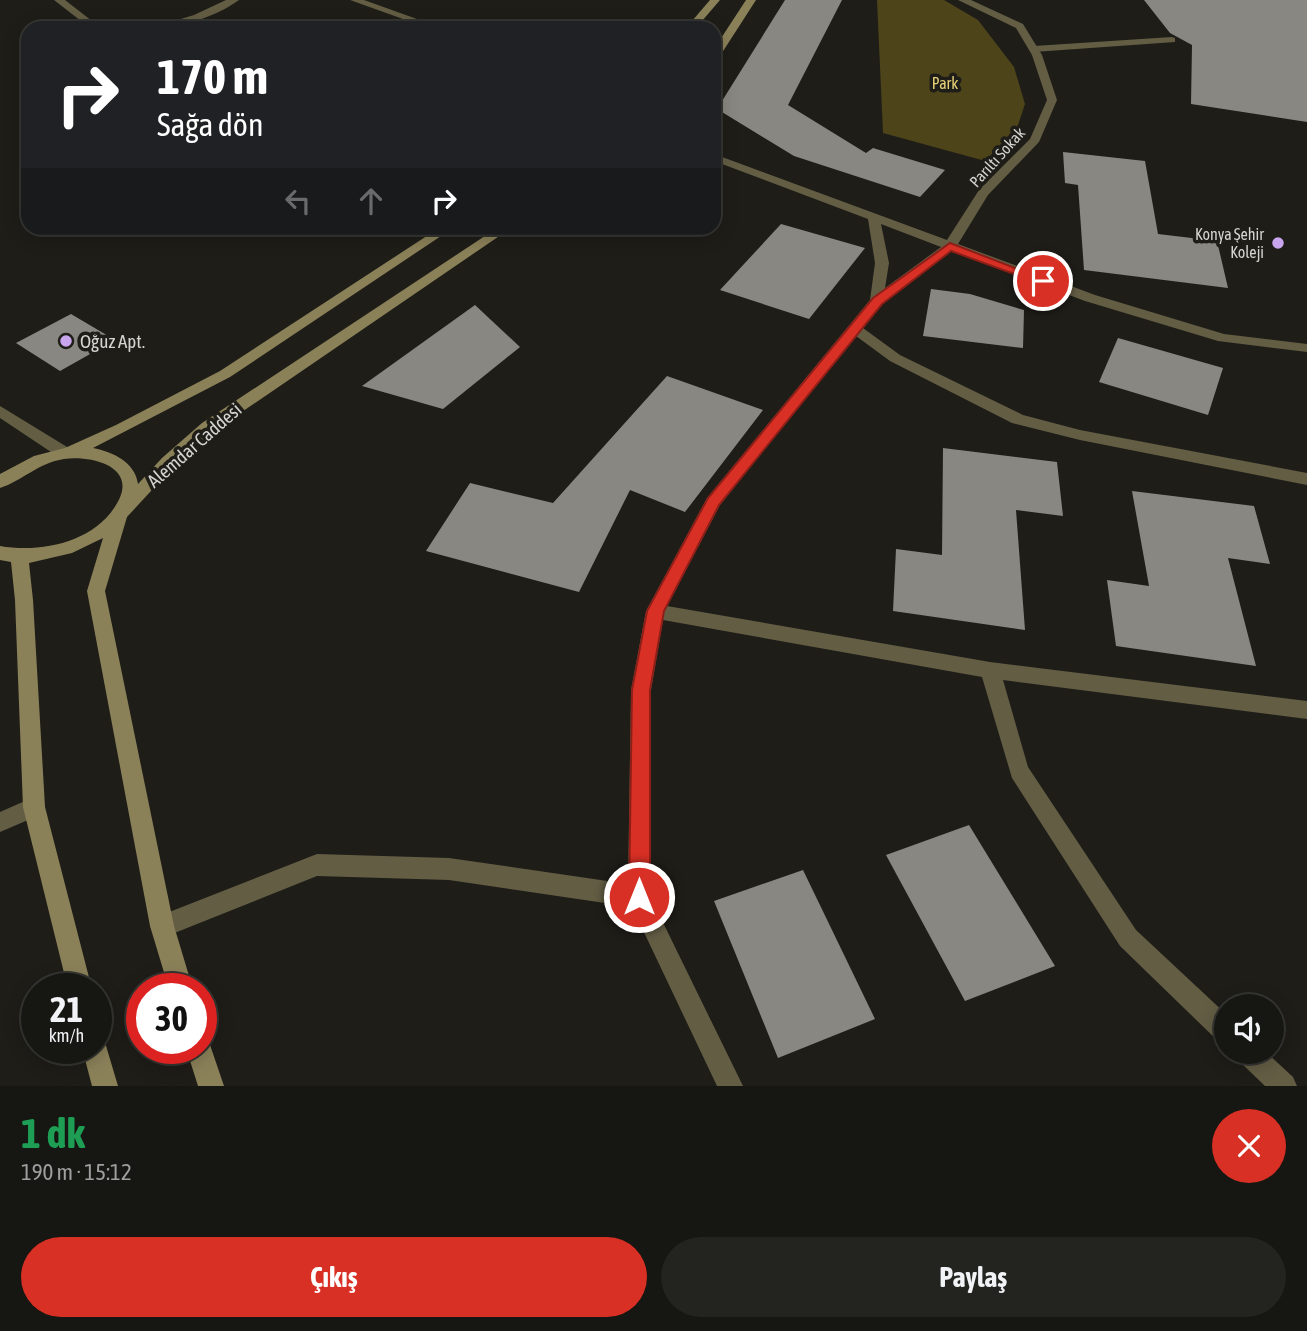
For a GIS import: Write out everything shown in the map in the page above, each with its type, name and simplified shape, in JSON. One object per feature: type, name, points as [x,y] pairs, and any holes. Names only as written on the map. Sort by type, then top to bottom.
[{"type":"main road","points":[[697,21],[715,0]]},
{"type":"main road","points":[[721,46],[751,0]]},
{"type":"main road","name":"Alemdar Caddesi","points":[[66,454],[143,418],[225,374],[436,235]]},
{"type":"main road","name":"Alemdar Caddesi","points":[[176,973],[162,926],[96,591],[119,515],[168,462],[208,427],[495,235]]},
{"type":"main road","points":[[0,482],[27,465],[66,454],[90,453],[109,458],[123,468],[130,481],[128,497],[119,515],[75,546],[37,556],[6,557],[24,600],[34,807],[76,973]]},
{"type":"main road","points":[[99,1064],[105,1086]]},
{"type":"main road","points":[[204,1064],[211,1086]]},
{"type":"street","points":[[59,0],[87,21]]},
{"type":"street","points":[[183,21],[234,0]]},
{"type":"street","points":[[355,0],[416,21]]},
{"type":"street","name":"Parıltı Sokak","points":[[950,246],[983,193],[1035,140],[1052,100],[1034,50],[1020,26],[963,0]]},
{"type":"street","points":[[1034,50],[1171,40]]},
{"type":"street","points":[[721,160],[1090,298],[1223,338],[1307,348]]},
{"type":"street","points":[[874,218],[882,263],[877,301]]},
{"type":"street","points":[[730,1086],[639,897],[641,690],[655,611],[713,502],[877,301],[950,246]]},
{"type":"street","points":[[854,328],[895,358],[1018,419],[1080,435],[1307,480]]},
{"type":"street","points":[[0,411],[66,454]]},
{"type":"street","points":[[655,611],[990,670],[1307,710]]},
{"type":"street","points":[[990,670],[1019,771],[1128,939],[1214,1020]]},
{"type":"street","points":[[0,822],[34,807]]},
{"type":"street","points":[[162,926],[317,865],[449,869],[639,897]]},
{"type":"street","points":[[1261,1064],[1284,1086]]},
{"type":"green space","name":"Park","points":[[877,0],[944,0],[978,20],[1014,67],[1025,104],[1018,125],[989,162],[883,133]]},
{"type":"building","points":[[785,0],[842,0],[788,105],[866,153],[873,148],[945,170],[920,197],[794,156],[721,111],[721,103]]},
{"type":"building","points":[[1144,0],[1307,0],[1307,122],[1191,104],[1192,45],[1170,33]]},
{"type":"building","points":[[1063,152],[1145,161],[1158,234],[1217,241],[1228,288],[1084,270],[1078,185],[1065,183]]},
{"type":"building","points":[[781,224],[865,248],[809,319],[720,290]]},
{"type":"building","points":[[931,289],[970,294],[1024,310],[1023,348],[923,336]]},
{"type":"building","points":[[475,305],[520,347],[443,409],[362,386]]},
{"type":"building","name":"Oğuz Apt.","points":[[71,314],[115,340],[60,371],[16,343]]},
{"type":"building","points":[[1118,338],[1223,368],[1208,415],[1099,382]]},
{"type":"building","points":[[667,376],[763,410],[685,512],[630,490],[579,592],[426,551],[470,483],[553,503]]},
{"type":"building","points":[[943,448],[1057,462],[1063,516],[1016,510],[1025,630],[893,611],[896,549],[942,555]]},
{"type":"building","points":[[1132,491],[1254,506],[1270,564],[1228,558],[1256,666],[1116,646],[1107,580],[1149,586]]},
{"type":"building","points":[[969,825],[1055,966],[965,1001],[886,855]]},
{"type":"building","points":[[803,870],[875,1019],[778,1058],[714,901]]},
{"type":"place","name":"Konya Şehir Koleji","points":[[1278,243]]},
{"type":"place","name":"Oğuz Apt.","points":[[66,341]]},
{"type":"route","points":[[639,897],[641,690],[655,611],[713,502],[877,301],[950,246],[1043,281]]}]
